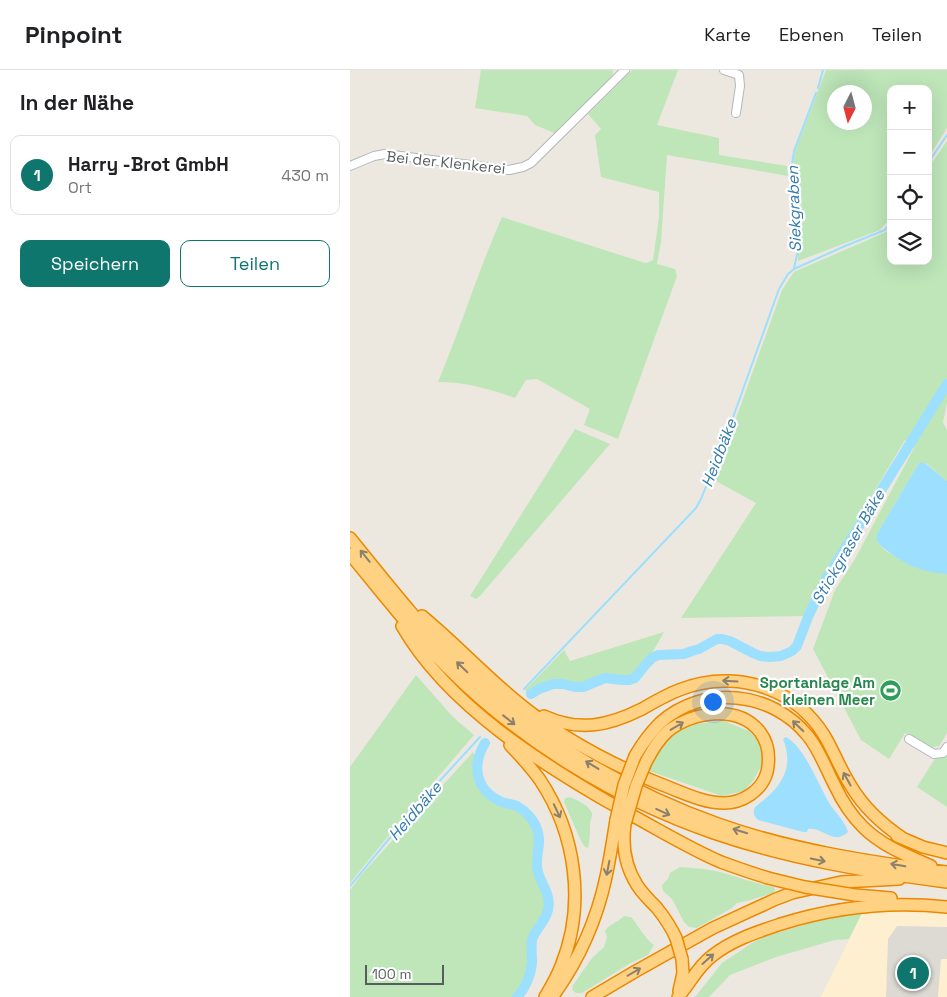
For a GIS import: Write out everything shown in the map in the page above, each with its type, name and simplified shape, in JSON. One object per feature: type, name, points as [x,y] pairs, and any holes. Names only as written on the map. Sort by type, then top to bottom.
[{"type":"highway","points":[[350,538],[428,647],[450,670],[498,712],[569,764],[608,786],[678,819],[714,833],[754,845],[831,863],[947,882]]},
{"type":"highway","points":[[350,554],[459,664],[505,705],[549,737],[611,776],[645,794],[682,810],[718,824],[761,837],[843,855],[947,872]]},
{"type":"highway","points":[[390,595],[426,619],[481,671],[521,705],[567,738],[616,765],[660,784],[688,795],[723,803],[738,801],[751,794],[760,786],[766,774],[769,760],[768,747],[763,736],[756,727],[745,719],[731,714],[697,717],[681,723],[667,732],[657,742],[646,762],[636,786],[620,822],[628,869],[636,885],[664,916],[676,938],[682,959],[683,973],[677,997]]},
{"type":"highway","points":[[390,595],[408,636],[422,656],[457,694],[494,727],[534,756],[636,817],[700,852],[768,878],[805,887],[855,895],[944,906]]},
{"type":"highway","points":[[521,705],[555,721],[577,726],[590,726],[624,717],[678,690],[705,682],[732,681],[763,687],[785,697],[810,717],[828,742],[856,795],[878,820],[904,839]]},
{"type":"highway","points":[[552,997],[564,981],[577,957],[595,916],[620,822],[624,784],[635,756],[651,732],[661,722],[672,714],[698,702],[712,698],[743,698],[779,711],[808,736],[841,799],[862,826],[881,842],[905,855],[947,872]]},
{"type":"highway","points":[[494,727],[540,780],[562,822],[570,847],[574,872],[574,911],[571,933],[562,965],[545,997]]},
{"type":"highway","points":[[834,785],[875,823],[893,834],[947,853]]},
{"type":"highway","points":[[592,997],[636,970],[713,928],[792,893],[841,882],[915,878]]},
{"type":"highway","points":[[677,997],[698,969],[711,956],[729,944],[772,927],[804,917],[846,908],[883,904],[944,906]]},
{"type":"street","name":"Bei der Klenkerei","points":[[350,166],[374,156],[385,154],[509,170],[523,167],[530,163],[625,70]]},
{"type":"street","points":[[724,70],[739,75],[740,86],[736,112]]},
{"type":"street","points":[[909,739],[934,754],[943,753],[947,747]]},
{"type":"shaded area","points":[[903,908],[947,912],[947,997],[821,997],[862,913]]},
{"type":"shaded area","points":[[897,926],[947,927],[947,959],[941,959],[938,997],[886,997],[888,939]]},
{"type":"green space","points":[[481,70],[613,70],[612,79],[557,134],[535,125],[527,116],[475,108]]},
{"type":"green space","points":[[632,70],[678,70],[657,125],[719,138],[719,155],[787,166],[788,176],[667,155],[661,242],[657,264],[675,269],[677,276],[618,439],[584,425],[590,409],[537,379],[526,380],[515,398],[458,383],[438,382],[502,217],[645,263],[653,260],[659,217],[659,192],[601,177],[595,135],[601,129],[588,114]]},
{"type":"green space","points":[[826,70],[947,70],[947,128],[932,152],[932,85],[887,85],[887,222],[880,230],[798,261],[793,164],[795,151]]},
{"type":"green space","points":[[947,141],[947,403],[943,422],[947,430],[947,481],[926,463],[919,463],[877,534],[877,542],[886,551],[917,568],[947,574],[947,733],[939,746],[929,748],[905,733],[889,759],[861,740],[813,649],[835,590],[855,559],[914,448],[905,440],[819,583],[807,616],[681,618],[756,503],[714,480],[782,290],[794,272],[887,231],[887,265],[932,265],[932,163]]},
{"type":"green space","points":[[575,429],[610,444],[480,596],[476,599],[470,596]]},
{"type":"green space","points":[[664,632],[642,668],[632,676],[624,678],[605,676],[581,684],[552,681],[528,693],[525,690],[564,650],[570,661]]},
{"type":"green space","points":[[416,675],[453,717],[474,735],[350,883],[350,767]]},
{"type":"green space","points":[[724,721],[749,731],[761,743],[763,763],[753,781],[744,791],[722,796],[649,771],[656,755],[672,735],[695,724]]},
{"type":"green space","points":[[473,752],[476,761],[478,786],[482,792],[490,799],[522,814],[532,828],[535,838],[536,873],[546,895],[547,907],[546,914],[531,940],[528,969],[523,985],[514,997],[350,997],[350,890],[361,875]]},
{"type":"green space","points":[[947,755],[947,807],[917,787],[936,757]]},
{"type":"green space","points":[[570,797],[586,805],[592,813],[588,848],[581,841],[564,802],[565,798]]},
{"type":"green space","points":[[680,867],[720,872],[774,887],[775,890],[773,893],[737,903],[732,908],[697,928],[689,927],[684,922],[672,899],[663,891],[662,885],[668,879],[670,873]]},
{"type":"green space","points":[[862,913],[849,939],[835,940],[776,957],[730,975],[709,997],[695,997],[722,963],[758,939],[819,920]]},
{"type":"green space","points":[[624,916],[631,917],[654,945],[648,955],[629,964],[582,993],[576,993],[572,990],[573,985],[592,958],[604,947],[607,937],[605,931]]},
{"type":"water","points":[[919,463],[925,463],[947,481],[947,574],[926,571],[911,566],[877,542],[877,534]]},
{"type":"water","points":[[786,737],[799,749],[831,806],[841,818],[848,832],[843,836],[833,837],[814,829],[808,829],[807,832],[803,832],[758,820],[755,817],[755,808],[778,786],[785,772],[787,757],[783,739]]},
{"type":"waterway","name":"Siekgraben","points":[[818,88],[823,70]]},
{"type":"waterway","name":"Siekgraben","points":[[794,268],[797,255],[791,171],[794,151],[816,93]]},
{"type":"waterway","name":"Heidbäke","points":[[932,157],[947,135]]},
{"type":"waterway","name":"Heidbäke","points":[[524,689],[696,508],[731,423],[779,289],[788,274],[794,269],[885,230],[887,227]]},
{"type":"waterway","name":"Stickgraser Bäke","points":[[531,694],[553,684],[583,687],[605,678],[629,680],[635,678],[647,663],[658,655],[684,654],[699,649],[717,639],[730,641],[760,656],[781,656],[792,651],[797,646],[825,581],[947,384]]},
{"type":"waterway","name":"Heidbäke","points":[[350,886],[412,811],[480,737]]},
{"type":"waterway","name":"Stickgraser Bäke","points":[[485,743],[478,760],[478,777],[486,791],[493,797],[520,808],[534,822],[539,839],[538,872],[547,892],[549,903],[547,915],[535,932],[532,940],[532,963],[529,977],[523,990],[517,997]]},
{"type":"place","name":"Sportanlage Am kleinen Meer","points":[[891,691]]},
{"type":"place","name":"Harry -Brot GmbH","points":[[913,973]]}]
